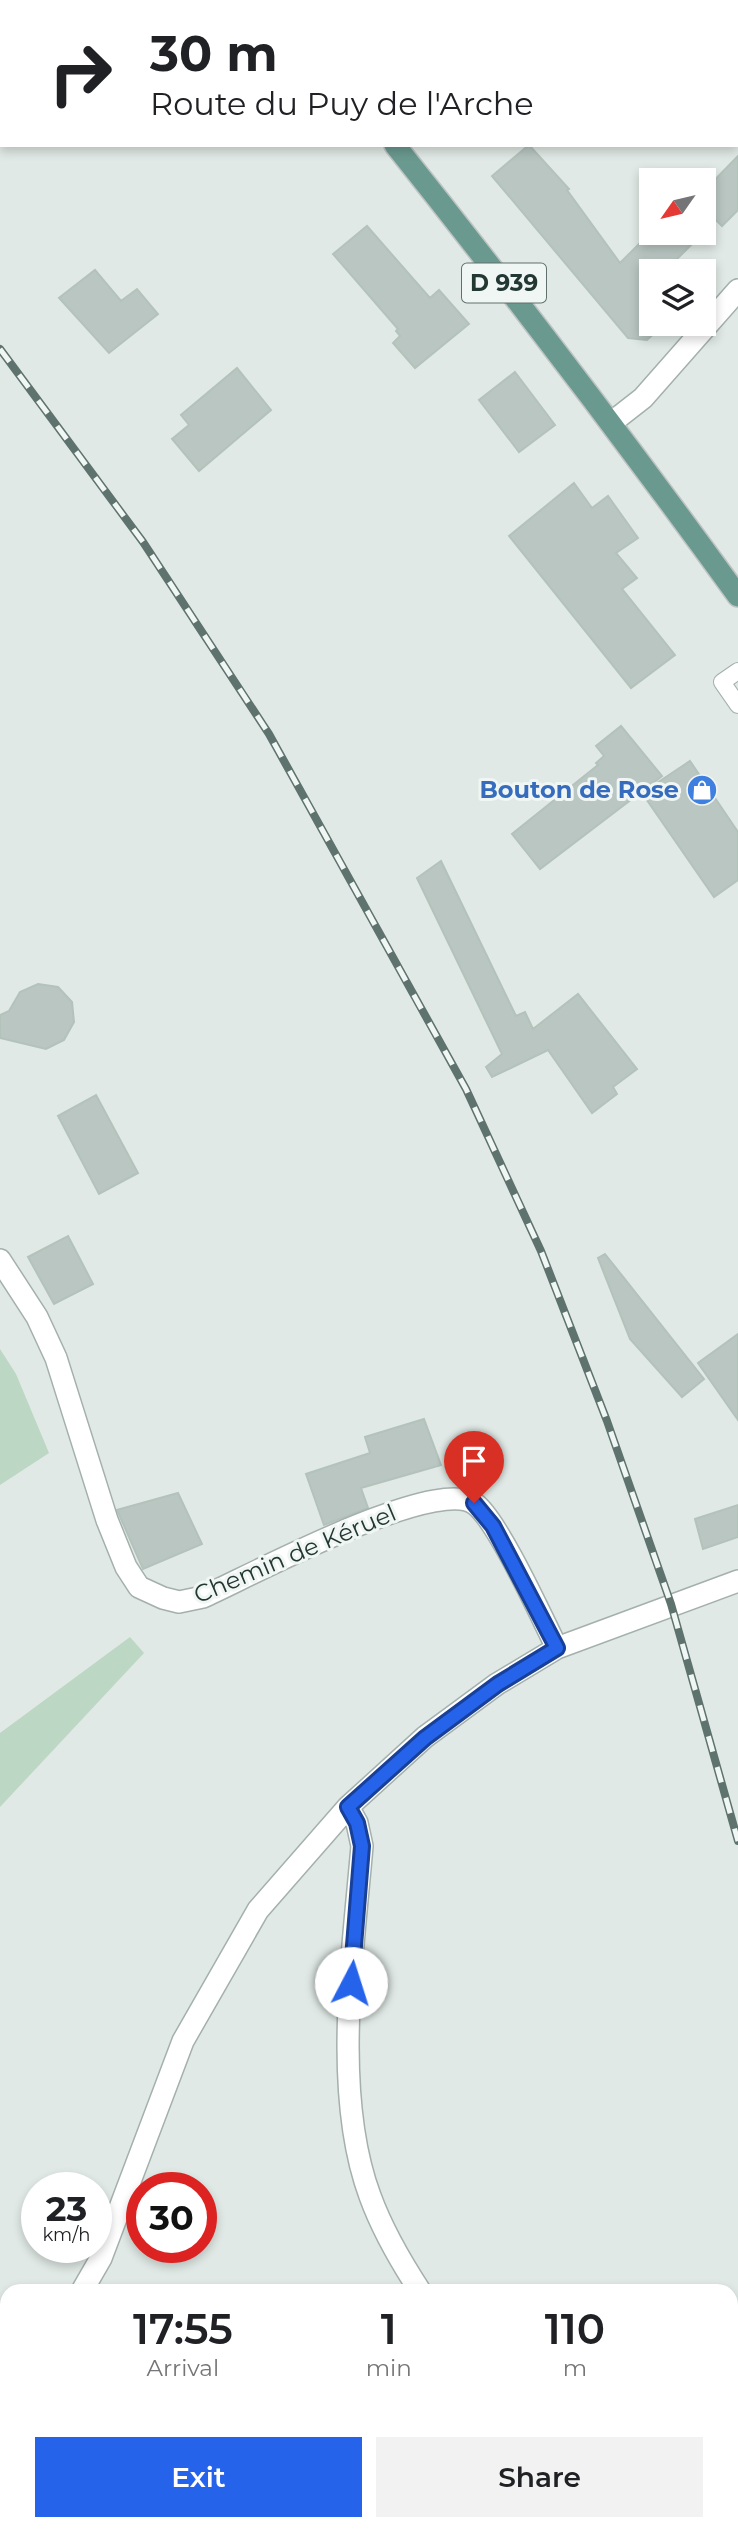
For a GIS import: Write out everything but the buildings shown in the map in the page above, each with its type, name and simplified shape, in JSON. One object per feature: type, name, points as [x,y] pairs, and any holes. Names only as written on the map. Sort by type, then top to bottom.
[{"type":"main road","name":"D 939","points":[[396,147],[486,258],[738,596]]},
{"type":"street","points":[[611,423],[643,398],[738,290]]},
{"type":"street","name":"Chemin de Kéruel","points":[[0,1260],[37,1317],[56,1357],[107,1520],[126,1567],[139,1587],[179,1602],[203,1597],[388,1511],[451,1498],[474,1503],[493,1526],[557,1648]]},
{"type":"street","points":[[86,2284],[101,2258],[183,2041],[258,1910],[348,1807],[425,1738],[498,1684],[557,1648],[738,1581]]},
{"type":"street","points":[[348,1807],[357,1823],[362,1846],[349,2010],[352,2126],[370,2196],[416,2284]]},
{"type":"lane","points":[[738,671],[722,682],[738,705]]},
{"type":"green space","points":[[0,1349],[16,1374],[49,1453],[0,1485]]},
{"type":"green space","points":[[130,1637],[144,1653],[0,1807],[0,1733]]},
{"type":"railway","points":[[0,349],[143,542],[269,734],[466,1089],[541,1251],[607,1421],[671,1604],[738,1841]]},
{"type":"place","name":"Bouton de Rose","points":[[702,790]]},
{"type":"route","points":[[351,1983],[362,1846],[357,1823],[348,1807],[425,1738],[498,1684],[557,1648],[493,1526],[474,1503]]}]
